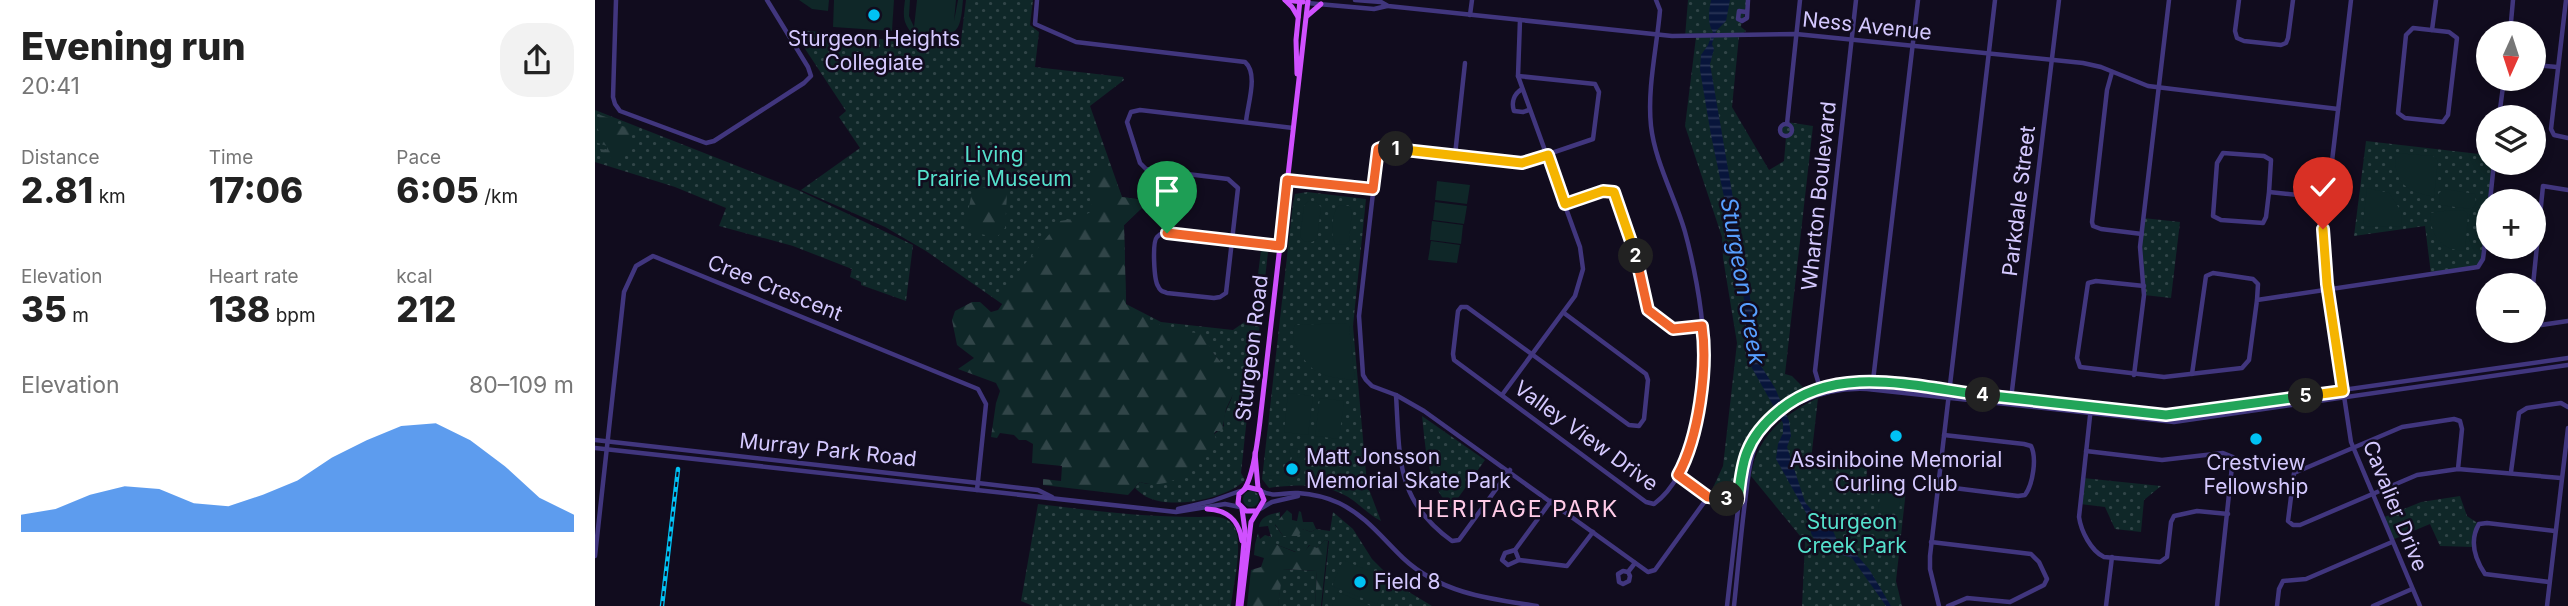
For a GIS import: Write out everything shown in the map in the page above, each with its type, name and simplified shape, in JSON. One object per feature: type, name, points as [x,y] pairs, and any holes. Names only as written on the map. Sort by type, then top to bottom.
[{"type":"main road","name":"Ness Avenue","points":[[1285,0],[1304,1]]},
{"type":"main road","points":[[1285,0],[1293,7],[1298,18]]},
{"type":"main road","name":"Sturgeon Road","points":[[1298,80],[1296,40],[1298,18],[1304,1]]},
{"type":"main road","name":"Sturgeon Road","points":[[1243,489],[1249,480],[1255,453],[1305,19],[1304,1]]},
{"type":"main road","points":[[1305,19],[1321,4]]},
{"type":"main road","name":"Sturgeon Road","points":[[1255,453],[1260,490]]},
{"type":"main road","points":[[1251,486],[1260,490],[1264,500],[1249,532],[1240,606],[1245,526],[1238,498],[1243,489],[1251,486]]},
{"type":"main road","points":[[1241,508],[1248,512],[1258,510]]},
{"type":"main road","points":[[1207,509],[1224,512],[1233,517],[1239,526],[1243,548]]},
{"type":"street","points":[[616,0],[615,105],[620,111],[699,142],[714,141],[803,83],[811,75],[767,0]]},
{"type":"street","points":[[1037,0],[1035,24],[1070,41],[1245,62],[1252,74],[1246,122]]},
{"type":"street","name":"Ness Avenue","points":[[1355,0],[1658,34],[1696,37],[1796,34],[1989,53],[2088,64],[2141,85],[2338,109]]},
{"type":"street","points":[[1470,15],[1472,0]]},
{"type":"street","name":"Valley View Drive","points":[[1533,354],[1467,307],[1461,307],[1458,311],[1454,360],[1651,504],[1658,502],[1678,475],[1690,452],[1696,428],[1703,359],[1702,326],[1685,233],[1654,145],[1651,126],[1651,97],[1660,9],[1656,0]]},
{"type":"street","points":[[1746,12],[1748,0]]},
{"type":"street","points":[[1787,124],[1800,0]]},
{"type":"street","name":"Wharton Boulevard","points":[[1822,394],[1815,371],[1857,0]]},
{"type":"street","points":[[1872,389],[1918,0]]},
{"type":"street","points":[[1938,606],[1930,569],[1931,542],[1995,0]]},
{"type":"street","name":"Parkdale Street","points":[[2011,405],[2059,0]]},
{"type":"street","points":[[2134,375],[2144,286],[2140,256],[2142,234],[2169,0]]},
{"type":"street","points":[[2239,0],[2235,31],[2237,38],[2281,45],[2286,43],[2288,38],[2293,0]]},
{"type":"street","name":"Cavalier Drive","points":[[2351,0],[2323,240],[2328,289],[2353,447],[2420,606]]},
{"type":"street","points":[[2432,30],[2436,0]]},
{"type":"street","points":[[2511,21],[2513,0]]},
{"type":"street","points":[[2566,0],[2551,129],[2554,135],[2568,138]]},
{"type":"street","name":"Ness Avenue","points":[[1304,1],[1374,9],[1388,3]]},
{"type":"street","points":[[1503,396],[1564,313],[1579,289],[1583,269],[1580,247],[1518,76],[1520,20]]},
{"type":"street","points":[[2413,28],[2432,30],[2453,33],[2457,41],[2448,114],[2442,122],[2405,118],[2397,111],[2406,33],[2413,28]]},
{"type":"street","points":[[1455,155],[1465,63]]},
{"type":"street","points":[[2546,66],[2558,67]]},
{"type":"street","points":[[2112,72],[2107,90],[2092,222],[2093,226],[2101,229],[2142,234]]},
{"type":"street","points":[[1518,76],[1595,84],[1598,88],[1593,138],[1522,163],[1381,148],[1376,156],[1359,316],[1363,375],[1372,386],[1396,395],[1424,411],[1510,470],[1645,570],[1655,570],[1708,497]]},
{"type":"street","points":[[1522,89],[1514,95],[1512,106],[1518,112],[1529,110]]},
{"type":"street","points":[[1280,246],[1233,241],[1167,233],[1158,236],[1154,247],[1158,287],[1167,293],[1220,297],[1227,290],[1233,241],[1238,193],[1235,184],[1228,180],[1146,169],[1140,163],[1126,122],[1131,112],[1140,110],[1293,128]]},
{"type":"street","points":[[2223,153],[2264,156],[2271,160],[2269,191],[2263,223],[2221,220],[2213,216],[2217,163],[2223,153]]},
{"type":"street","points":[[1287,180],[1373,189]]},
{"type":"street","points":[[2543,189],[2568,190]]},
{"type":"street","points":[[1565,204],[1603,191],[1614,192],[1634,245],[1648,310],[1673,329],[1702,326]]},
{"type":"street","points":[[2269,191],[2327,198]]},
{"type":"street","name":"Cree Crescent","points":[[595,556],[624,292],[636,266],[653,256],[978,389],[986,404],[977,491]]},
{"type":"street","points":[[2257,300],[2478,267],[2482,259]]},
{"type":"street","points":[[2144,286],[2096,281],[2088,283],[2078,365],[2084,369],[2171,377],[2192,375],[2242,368],[2247,365],[2258,284],[2253,279],[2213,273],[2206,276],[2192,375]]},
{"type":"street","points":[[1533,354],[1629,425],[1641,425],[1648,385],[1646,374],[1564,313]]},
{"type":"street","points":[[2546,324],[2568,321]]},
{"type":"street","points":[[1727,606],[1742,465],[1748,449],[1756,433],[1770,421],[1790,405],[1820,388],[1847,382],[1873,382],[2173,415],[2568,358]]},
{"type":"street","points":[[1790,405],[1845,389],[1872,389],[2174,422],[2568,365]]},
{"type":"street","points":[[1396,395],[1400,459],[1405,485],[1427,521],[1451,541],[1459,540],[1510,470]]},
{"type":"street","points":[[2511,472],[2519,413],[2527,408],[2561,403],[2568,407]]},
{"type":"street","points":[[2091,407],[2079,522],[2097,553],[2112,558],[2163,561],[2167,557],[2174,516],[2204,511],[2228,514]]},
{"type":"street","points":[[2458,469],[2462,429],[2459,421],[2454,419],[2403,427],[2294,473],[2288,521],[2300,526],[2417,475],[2458,469],[2561,478]]},
{"type":"street","points":[[1734,606],[1745,500],[1755,448],[1770,421]]},
{"type":"street","points":[[2547,606],[2568,428]]},
{"type":"street","points":[[1938,486],[2025,495],[2029,488],[2034,455],[2033,448],[2024,444],[1944,435]]},
{"type":"street","name":"Murray Park Road","points":[[595,440],[978,483],[1038,491],[1056,499]]},
{"type":"street","name":"Murray Park Road","points":[[595,448],[1182,512],[1224,504],[1241,508]]},
{"type":"street","points":[[2086,451],[2162,460],[2229,454],[2234,461],[2217,606]]},
{"type":"street","points":[[698,459],[707,452]]},
{"type":"street","points":[[1678,475],[1708,497],[1745,500]]},
{"type":"street","name":"Murray Park Road","points":[[1163,510],[1195,506],[1243,489]]},
{"type":"street","points":[[1260,490],[1271,495],[1296,493],[1333,500],[1356,513],[1411,565],[1447,587],[1481,597],[1537,606]]},
{"type":"street","points":[[1258,510],[1285,498],[1309,495]]},
{"type":"street","points":[[1551,501],[1515,550],[1505,553],[1502,559],[1507,565],[1519,560],[1567,566],[1593,532]]},
{"type":"street","points":[[1198,509],[1207,509]]},
{"type":"street","points":[[2549,582],[2485,574],[2473,550],[2474,539],[2476,528],[2483,523],[2555,531]]},
{"type":"street","points":[[1931,542],[2031,554],[2046,574],[2046,582],[2043,585],[2010,602],[1967,598],[1948,606]]},
{"type":"street","points":[[2277,606],[2283,581],[2306,579],[2392,542]]},
{"type":"street","points":[[1515,550],[1519,560]]},
{"type":"street","points":[[2106,606],[2112,558]]},
{"type":"street","points":[[1628,572],[1635,563]]},
{"type":"street","points":[[2373,606],[2412,589]]},
{"type":"green space","points":[[799,0],[829,0],[828,11],[812,9]]},
{"type":"green space","points":[[834,0],[894,0],[892,31],[833,27]]},
{"type":"green space","points":[[905,0],[910,0],[909,16],[914,27],[917,0],[956,0],[954,21],[958,0],[963,0],[958,27],[945,38],[930,41],[922,39],[909,30],[905,22]]},
{"type":"green space","name":"Living Prairie Museum","points":[[966,0],[1033,0],[1030,25],[1039,32],[1035,67],[1123,77],[1124,80],[1090,106],[1122,197],[1144,200],[1146,204],[1124,225],[1126,304],[1161,322],[1233,330],[1253,316],[1261,250],[1268,252],[1241,473],[1245,480],[1237,487],[1213,497],[1185,502],[1159,501],[1149,498],[1135,488],[1140,482],[1156,483],[1224,426],[1232,397],[1232,383],[1213,353],[1005,306],[926,251],[885,227],[801,190],[860,148],[839,117],[846,111],[792,29],[960,48]]},
{"type":"green space","points":[[1688,0],[1748,0],[1741,27],[1746,31],[1739,36],[1732,107],[1769,170],[1784,161],[1786,137],[1780,133],[1782,125],[1787,122],[1813,126],[1785,374],[1792,376],[1806,390],[1775,409],[1755,431],[1743,458],[1737,494],[1733,497],[1710,494],[1723,466],[1737,343],[1722,237],[1685,126],[1696,37],[1685,37]]},
{"type":"green space","points":[[595,110],[798,190],[913,245],[906,301],[861,285],[861,282],[850,277],[852,269],[793,246],[719,226],[726,208],[675,187],[595,162]]},
{"type":"green space","points":[[600,115],[609,118],[610,123],[630,128],[631,150],[619,153],[618,162],[610,160],[611,156],[601,152],[600,149],[607,150],[607,146],[595,142],[595,134],[600,134],[596,125]]},
{"type":"green space","points":[[2366,141],[2476,154],[2476,175],[2493,175],[2491,189],[2476,189],[2476,259],[2483,259],[2479,266],[2431,274],[2425,226],[2354,236]]},
{"type":"green space","points":[[2395,153],[2433,156],[2438,160],[2434,197],[2409,189],[2404,184],[2397,172]]},
{"type":"green space","points":[[1103,166],[1112,171],[1122,197],[1144,200],[1146,204],[1124,225],[1126,304],[1162,325],[1203,334],[1213,353],[1231,374],[1235,390],[1226,409],[1222,431],[1216,431],[1214,434],[1217,441],[1193,468],[1163,483],[1140,482],[1128,495],[1043,485],[1043,479],[1061,481],[1062,466],[1032,463],[1033,444],[1019,440],[1014,435],[1000,433],[997,438],[991,437],[1000,391],[996,383],[958,369],[974,358],[957,345],[952,320],[955,311],[972,302],[980,302],[991,312],[998,310],[1003,303],[1002,292],[1060,221],[1078,218],[1093,211],[1089,194],[1092,171]]},
{"type":"green space","points":[[1437,181],[1470,185],[1467,204],[1435,200]]},
{"type":"green space","points":[[973,187],[996,187],[1007,194],[1005,228],[996,238],[968,228],[966,222]]},
{"type":"green space","points":[[2367,188],[2389,193],[2401,211],[2402,226],[2367,227],[2363,223]]},
{"type":"green space","points":[[2445,189],[2475,194],[2476,206],[2471,209],[2440,205],[2439,193]]},
{"type":"green space","points":[[1307,192],[1366,199],[1353,326],[1367,484],[1381,521],[1354,501],[1334,491],[1302,486],[1269,488],[1262,479],[1293,203],[1295,194]]},
{"type":"green space","points":[[1308,201],[1321,207],[1317,239],[1312,242],[1304,241],[1300,237],[1304,206]]},
{"type":"green space","points":[[1435,202],[1467,206],[1464,224],[1433,220]]},
{"type":"green space","points":[[1339,205],[1349,206],[1352,211],[1349,241],[1345,245],[1335,244],[1332,230],[1333,218]]},
{"type":"green space","points":[[2465,211],[2468,214],[2465,251],[2443,245],[2432,229],[2430,213]]},
{"type":"green space","points":[[2143,218],[2180,222],[2171,298],[2144,295],[2141,264]]},
{"type":"green space","points":[[1432,221],[1463,225],[1461,244],[1430,240]]},
{"type":"green space","points":[[1431,241],[1460,245],[1457,263],[1428,260]]},
{"type":"green space","points":[[1346,323],[1349,326],[1355,380],[1316,371],[1304,360],[1297,348],[1293,332],[1295,325]]},
{"type":"green space","points":[[1288,393],[1313,396],[1308,435],[1284,432]]},
{"type":"green space","points":[[1320,398],[1344,401],[1339,439],[1315,436]]},
{"type":"green space","name":"Sturgeon Creek Park","points":[[1818,398],[1811,460],[1867,468],[1866,486],[1906,490],[1896,581],[1902,606],[1802,606],[1805,542],[1751,476],[1765,438],[1783,419]]},
{"type":"green space","points":[[1422,416],[1485,460],[1451,508],[1436,487],[1432,476],[1426,453]]},
{"type":"green space","name":"Matt Jonsson Memorial Skate Park","points":[[1298,449],[1299,458],[1304,449],[1308,452],[1291,484],[1266,479],[1266,475],[1282,476],[1292,458],[1289,450]]},
{"type":"green space","points":[[2083,478],[2161,486],[2144,500],[2141,532],[2115,529],[2105,507],[2080,504]]},
{"type":"green space","points":[[1881,489],[1901,491],[1899,514],[1878,512]]},
{"type":"green space","points":[[1248,491],[1254,491],[1259,499],[1257,505],[1248,507],[1243,502],[1243,496]]},
{"type":"green space","points":[[2460,496],[2467,516],[2479,524],[2473,547],[2440,546],[2430,524],[2392,540],[2382,518],[2421,502]]},
{"type":"green space","points":[[1038,504],[1118,513],[1213,517],[1231,522],[1237,533],[1238,543],[1231,606],[1033,606],[1021,601]]},
{"type":"green space","points":[[1287,510],[1292,514],[1292,520],[1297,521],[1299,511],[1301,512],[1303,522],[1313,522],[1316,529],[1311,532],[1303,529],[1298,536],[1283,536],[1275,524]]},
{"type":"green space","points":[[1280,512],[1280,519],[1275,525],[1283,536],[1303,529],[1311,532],[1316,529],[1330,531],[1333,512],[1353,529],[1372,559],[1382,569],[1404,589],[1432,606],[1322,606],[1329,541],[1325,540],[1317,548],[1309,545],[1305,552],[1296,552],[1275,544],[1255,544],[1258,533],[1260,539],[1265,535],[1271,537],[1268,526],[1259,527],[1261,520]]},
{"type":"green space","points":[[1325,540],[1328,541],[1321,606],[1315,606],[1317,571],[1283,569],[1278,606],[1247,606],[1251,570],[1261,567],[1264,558],[1254,555],[1255,544],[1275,544],[1295,552],[1304,552],[1310,545],[1317,548]]},
{"type":"green space","name":"Field 8","points":[[1343,560],[1387,578],[1377,604],[1332,586]]},
{"type":"green space","points":[[1282,569],[1317,571],[1315,606],[1278,606]]},
{"type":"green space","points":[[1338,592],[1371,606],[1332,606]]},
{"type":"water","points":[[1711,0],[1730,0],[1726,21],[1716,31],[1710,64],[1758,344],[1755,345],[1753,335],[1746,334],[1745,306],[1736,254],[1700,70],[1701,55],[1713,32],[1709,21]]},
{"type":"water","name":"Sturgeon Creek","points":[[1761,347],[1762,356],[1756,358],[1775,388],[1789,421],[1791,436],[1787,447],[1805,502],[1814,513],[1830,523],[1838,543],[1855,553],[1869,569],[1891,606],[1886,606],[1852,558],[1824,549],[1816,543],[1811,533],[1810,520],[1776,459],[1783,423],[1752,368],[1748,348]]},
{"type":"waterway","name":"Sturgeon Creek","points":[[1750,332],[1752,348]]},
{"type":"railway","points":[[662,606],[678,469]]},
{"type":"place","name":"Sturgeon Heights Collegiate","points":[[874,15]]},
{"type":"place","name":"Assiniboine Memorial Curling Club","points":[[1896,436]]},
{"type":"place","name":"Crestview Fellowship","points":[[2256,439]]},
{"type":"place","name":"Matt Jonsson Memorial Skate Park","points":[[1292,469]]},
{"type":"place","name":"Field 8","points":[[1360,582]]},
{"type":"district","name":"HERITAGE PARK","points":[[1518,509]]},
{"type":"route","points":[[1167,233],[1280,246],[1287,180],[1373,189],[1377,152],[1383,147],[1522,163],[1548,155],[1565,204],[1608,190],[1616,194],[1634,245],[1648,310],[1673,329],[1702,326],[1703,359],[1696,428],[1690,452],[1678,475],[1708,497],[1738,500],[1742,465],[1756,433],[1768,419],[1789,403],[1808,392],[1835,383],[1868,381],[2166,415],[2343,391],[2327,284],[2323,229]]}]
